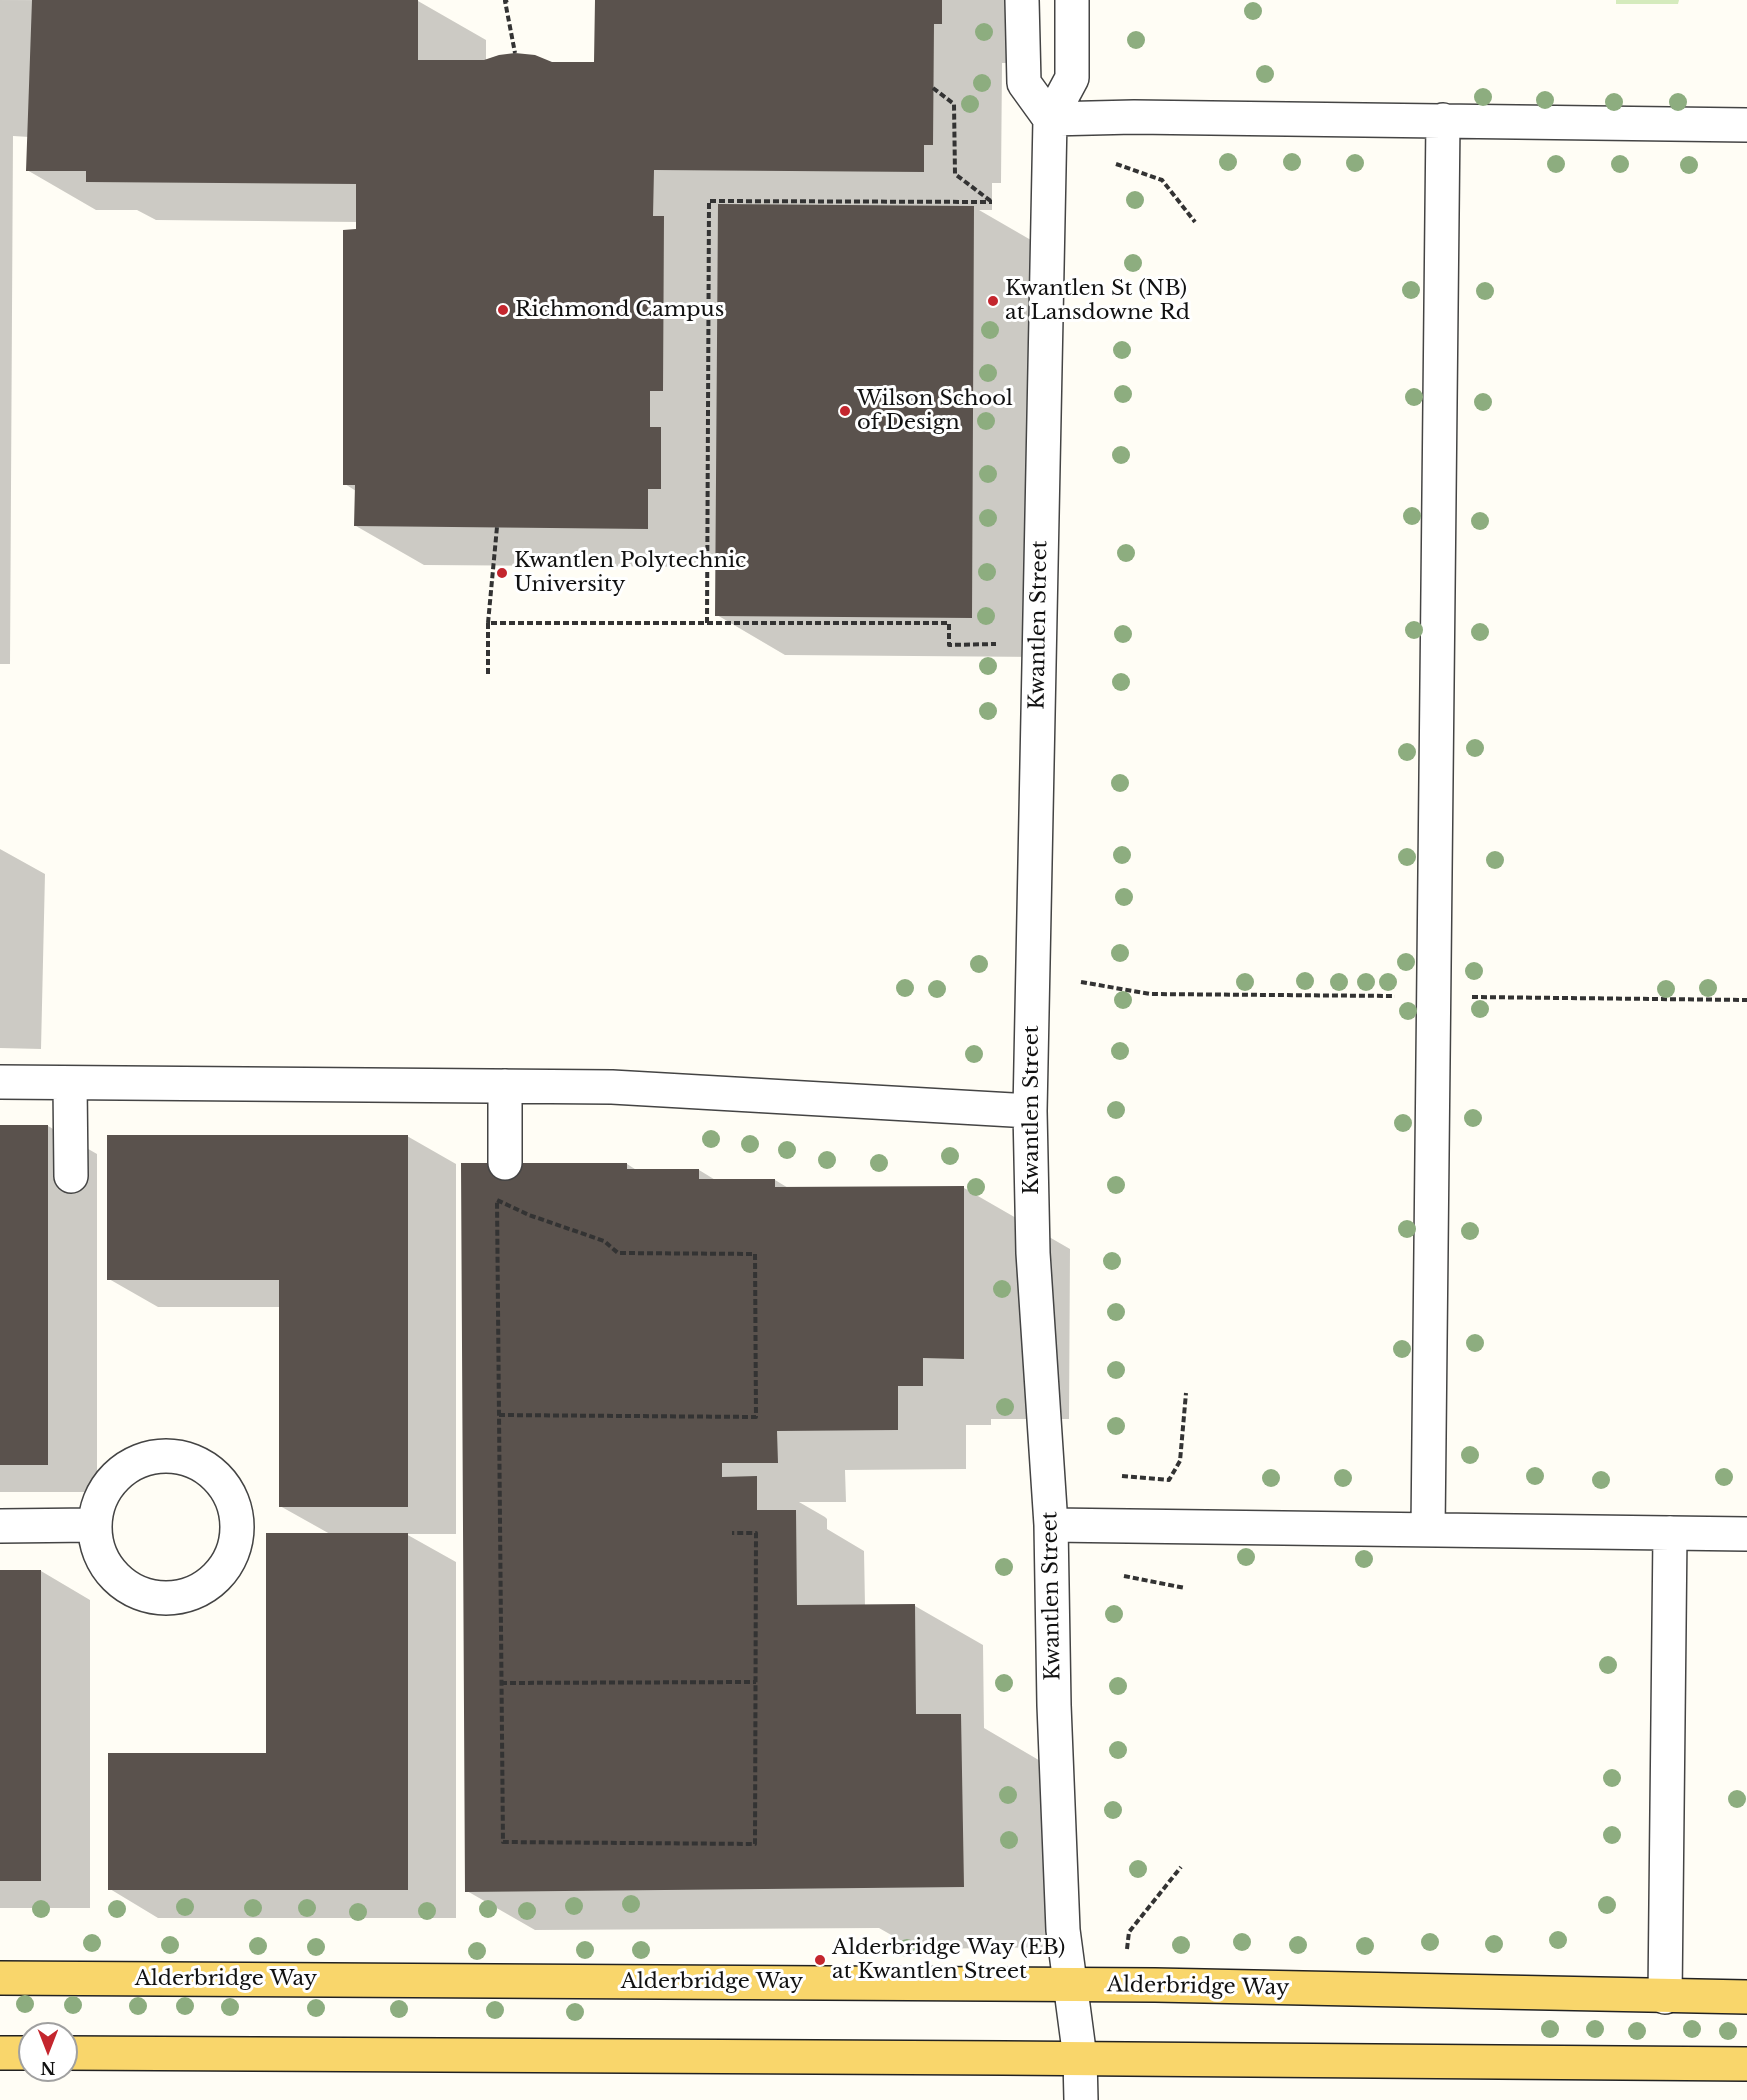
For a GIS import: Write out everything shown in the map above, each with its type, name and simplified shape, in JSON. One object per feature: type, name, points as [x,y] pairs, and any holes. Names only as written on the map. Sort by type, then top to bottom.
[{"type":"main road","name":"Alderbridge Way","points":[[0,1978],[1070,1985],[1747,1997]]},
{"type":"main road","points":[[0,2053],[18,2053]]},
{"type":"main road","points":[[78,2053],[1747,2064]]},
{"type":"street","points":[[1022,0],[1024,83],[1050,119],[1134,117],[1747,125]]},
{"type":"street","name":"Kwantlen Street","points":[[1072,0],[1072,78],[1050,119],[1030,1111],[1033,1253],[1051,1525],[1054,1705],[1061,1894],[1065,1952],[1080,2058],[1081,2100]]},
{"type":"street","points":[[1428,1530],[1443,120]]},
{"type":"street","points":[[0,1082],[612,1087],[1030,1111]]},
{"type":"street","points":[[70,1083],[71,1176]]},
{"type":"street","points":[[505,1086],[505,1163]]},
{"type":"street","points":[[177,1456],[200,1463],[219,1478],[232,1498],[239,1522],[236,1545],[227,1567],[212,1583],[191,1595],[168,1600],[145,1596],[124,1586],[108,1569],[98,1549],[94,1525],[99,1502],[111,1481],[130,1465],[152,1457],[177,1456]]},
{"type":"street","points":[[0,1526],[94,1525]]},
{"type":"street","points":[[1051,1525],[1747,1534]]},
{"type":"street","points":[[1665,1997],[1670,1533]]},
{"type":"path","points":[[506,0],[515,53]]},
{"type":"path","points":[[707,623],[709,201],[992,202],[955,174],[954,104],[933,88]]},
{"type":"path","points":[[1116,164],[1162,180],[1195,222]]},
{"type":"path","points":[[488,674],[489,623],[497,527]]},
{"type":"path","points":[[489,623],[949,623],[949,645],[996,644]]},
{"type":"path","points":[[499,1415],[756,1418],[755,1254],[618,1253],[604,1241],[529,1215],[497,1200],[501,1683],[503,1842],[755,1844],[756,1533],[732,1533]]},
{"type":"path","points":[[1122,1476],[1169,1480],[1180,1461],[1186,1393]]},
{"type":"path","points":[[1124,1576],[1185,1588]]},
{"type":"path","points":[[501,1683],[756,1682]]},
{"type":"path","points":[[1126,1956],[1129,1932],[1181,1867]]},
{"type":"green space","points":[[1616,0],[1679,0],[1678,4],[1616,4]]},
{"type":"building","name":"Richmond Campus","points":[[32,0],[418,0],[418,60],[484,60],[515,53],[535,55],[552,62],[594,62],[595,0],[942,0],[942,24],[934,24],[933,145],[924,145],[924,172],[654,170],[653,216],[664,216],[663,391],[650,391],[650,427],[661,427],[661,489],[648,489],[648,529],[354,526],[355,485],[343,485],[343,230],[356,229],[356,184],[86,182],[86,171],[26,171]]},
{"type":"building","name":"Wilson School of Design","points":[[718,204],[974,206],[972,618],[715,616]]},
{"type":"building","points":[[0,1125],[48,1125],[48,1465],[0,1465]]},
{"type":"building","points":[[107,1135],[408,1135],[408,1507],[279,1507],[279,1280],[107,1280]]},
{"type":"building","points":[[461,1163],[627,1163],[627,1169],[699,1169],[699,1179],[775,1179],[775,1187],[964,1186],[964,1359],[923,1358],[923,1386],[898,1386],[898,1430],[777,1431],[778,1463],[722,1463],[722,1477],[757,1476],[757,1510],[796,1510],[797,1605],[915,1604],[916,1714],[961,1714],[964,1887],[465,1892]]},
{"type":"building","points":[[266,1533],[408,1533],[408,1890],[108,1890],[108,1753],[266,1753]]},
{"type":"building","points":[[0,1570],[41,1570],[41,1881],[0,1881]]},
{"type":"place","name":"Kwantlen St (NB) at Lansdowne Rd","points":[[993,301]]},
{"type":"place","name":"Richmond Campus","points":[[503,310]]},
{"type":"place","name":"Wilson School of Design","points":[[845,411]]},
{"type":"place","name":"Kwantlen Polytechnic University","points":[[502,573]]},
{"type":"place","name":"Alderbridge Way (EB) at Kwantlen Street","points":[[820,1960]]}]
